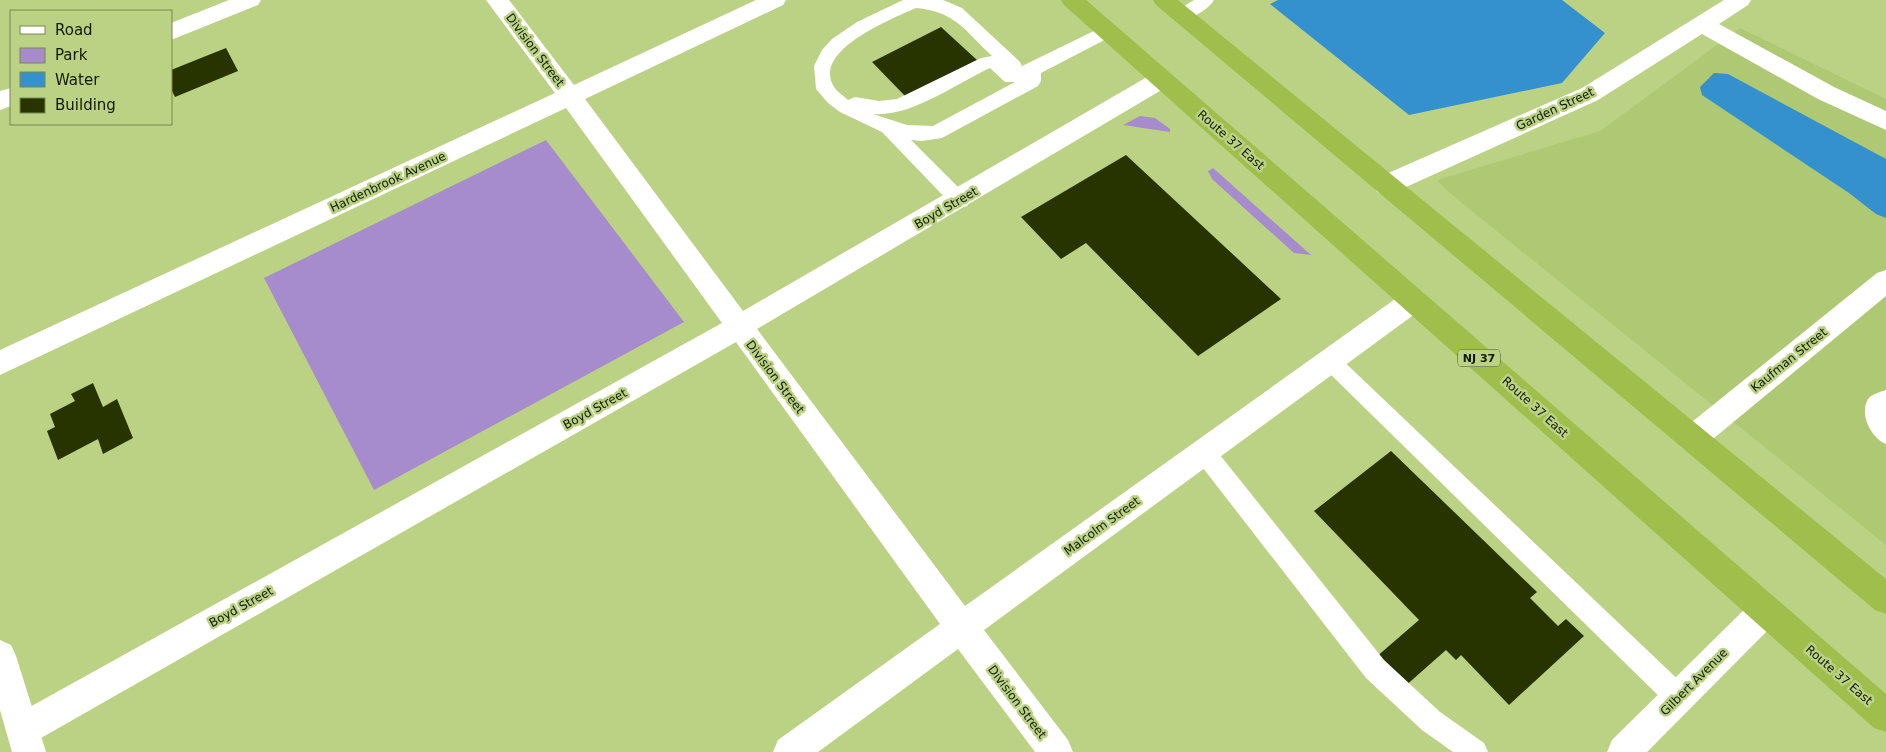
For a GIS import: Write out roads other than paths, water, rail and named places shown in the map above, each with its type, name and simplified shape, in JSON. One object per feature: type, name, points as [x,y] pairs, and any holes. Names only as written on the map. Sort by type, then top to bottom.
[{"type":"highway","name":"Route 37 East","points":[[1072,0],[1886,716]]},
{"type":"highway","points":[[1173,8],[1886,599]]},
{"type":"street","points":[[172,32],[250,0]]},
{"type":"street","name":"Division Street","points":[[497,0],[571,97],[960,628],[1056,752]]},
{"type":"street","name":"Garden Street","points":[[1386,185],[1590,94],[1740,0]]},
{"type":"street","name":"Hardenbrook Avenue","points":[[0,363],[571,97],[762,2]]},
{"type":"street","points":[[1702,24],[1826,93],[1886,121]]},
{"type":"street","name":"Boyd Street","points":[[26,741],[960,201],[1162,80]]},
{"type":"street","name":"Kaufman Street","points":[[1692,439],[1886,282]]},
{"type":"street","name":"Malcolm Street","points":[[790,752],[1414,300]]},
{"type":"street","name":"Gilbert Avenue","points":[[1624,752],[1765,611]]},
{"type":"street","points":[[2,667],[26,741]]},
{"type":"lane","points":[[1173,8],[1206,0]]},
{"type":"lane","points":[[917,1],[936,4],[956,12],[1008,62],[1021,70],[1032,70],[1032,80],[936,133],[924,135],[909,134],[887,127],[849,110],[832,98],[825,89],[822,76],[823,66],[834,45],[845,35],[917,1]]},
{"type":"lane","points":[[956,12],[986,53],[987,62]]},
{"type":"lane","points":[[832,98],[876,109],[891,108],[903,104],[987,62],[994,62],[1011,76],[1032,70],[1108,31]]},
{"type":"lane","points":[[887,127],[960,201]]},
{"type":"lane","points":[[1330,361],[1678,697]]},
{"type":"lane","points":[[1886,399],[1877,404],[1878,424],[1886,434]]},
{"type":"lane","points":[[1204,452],[1375,669],[1431,722],[1475,752]]},
{"type":"water","points":[[1278,0],[1562,0],[1605,33],[1562,83],[1409,115],[1270,4]]},
{"type":"water","points":[[1714,73],[1728,74],[1886,159],[1886,218],[1876,214],[1849,193],[1702,95],[1700,87]]}]
